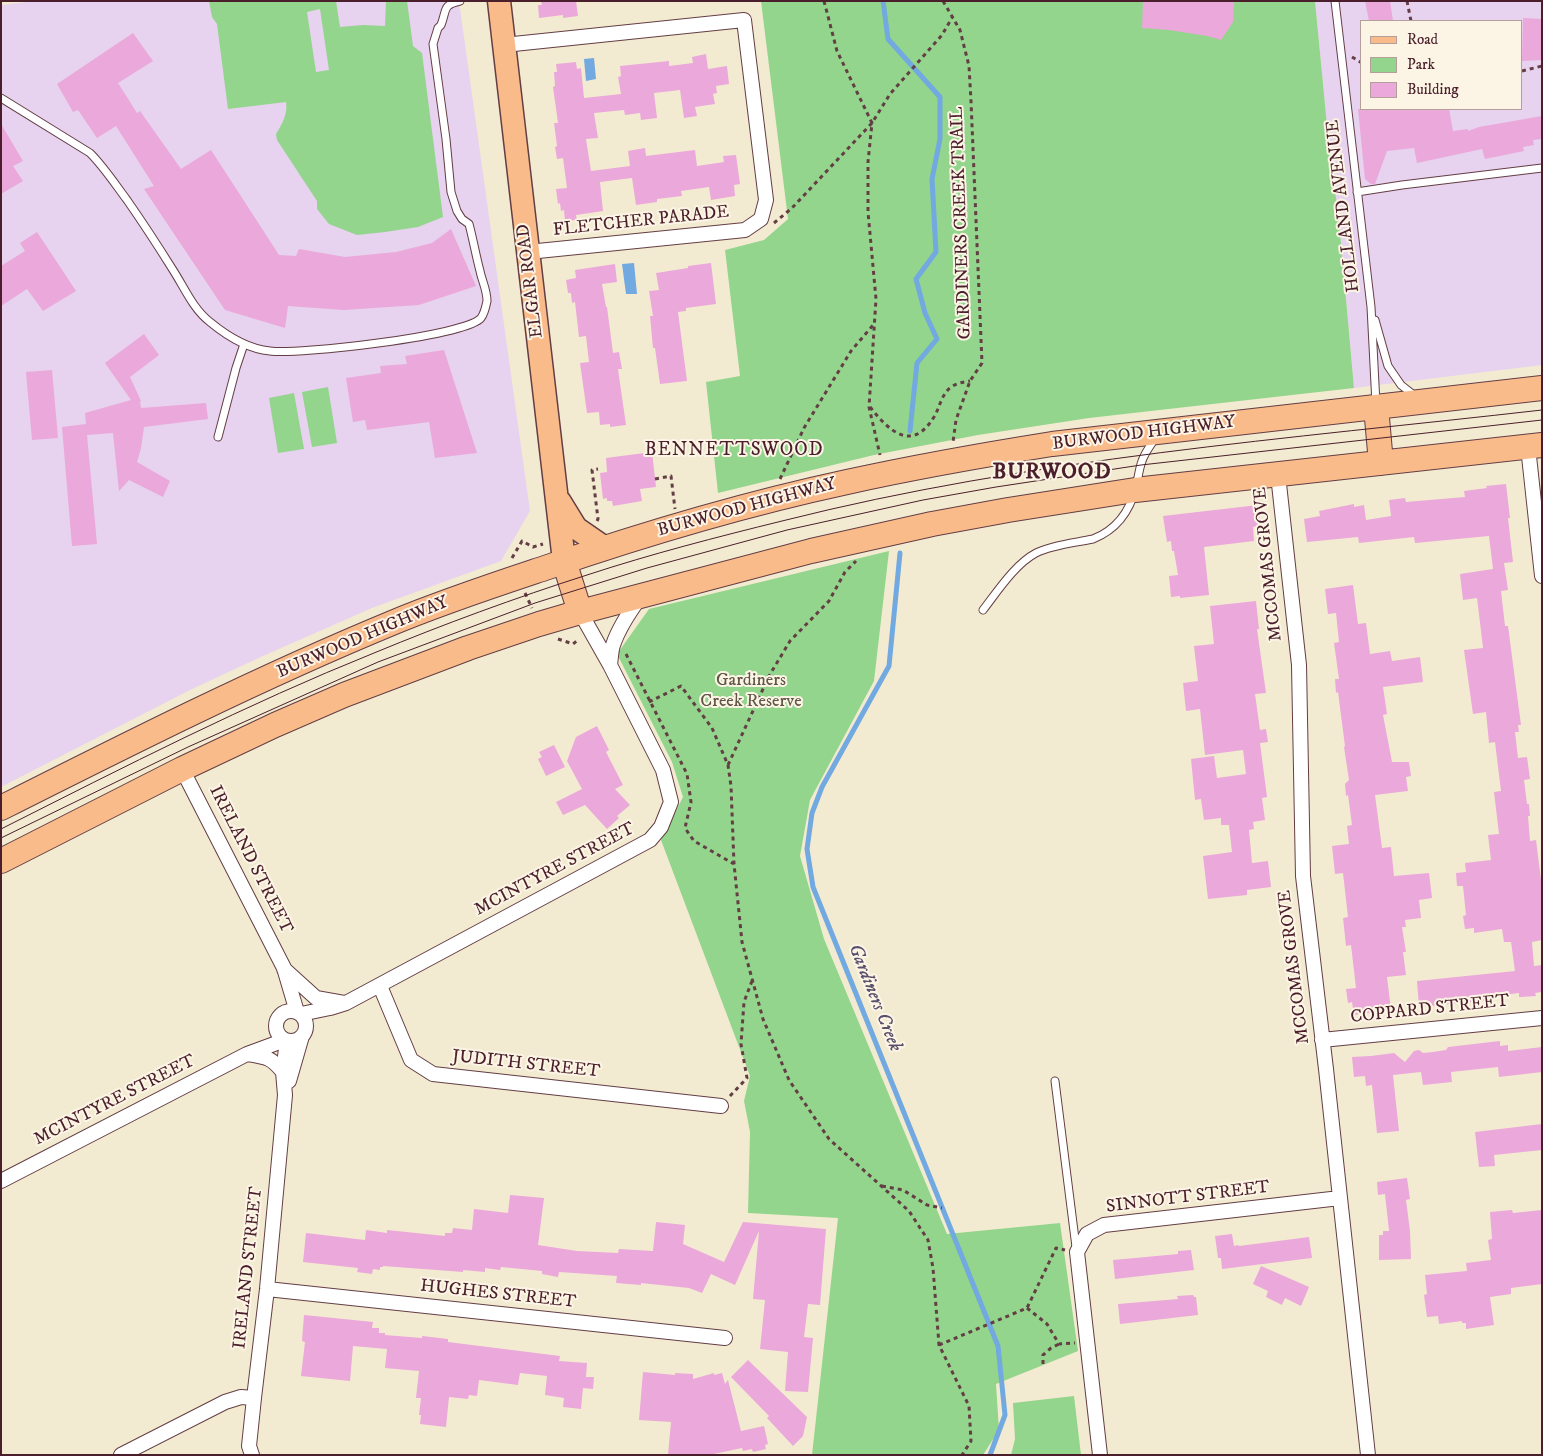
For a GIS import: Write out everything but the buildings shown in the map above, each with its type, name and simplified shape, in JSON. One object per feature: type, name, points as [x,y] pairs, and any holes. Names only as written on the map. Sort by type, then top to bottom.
[{"type":"highway","name":"BURWOOD HIGHWAY","points":[[1,808],[186,716],[327,650],[409,616],[520,576],[562,551],[605,548],[699,519],[846,482],[1052,444],[1542,388]]},
{"type":"highway","points":[[1376,407],[1381,463]]},
{"type":"highway","points":[[1,861],[182,769],[344,695],[468,648],[539,624],[642,595],[811,551],[923,526],[1061,501],[1135,490],[1535,446]]},
{"type":"highway","points":[[562,551],[580,612]]},
{"type":"main road","name":"ELGAR ROAD","points":[[499,1],[562,551]]},
{"type":"main road","points":[[556,495],[576,528],[605,548]]},
{"type":"street","points":[[504,45],[744,20],[766,200],[761,220]]},
{"type":"street","name":"FLETCHER PARADE","points":[[528,252],[745,230],[761,220]]},
{"type":"street","points":[[1535,446],[1542,576]]},
{"type":"street","name":"MCCOMAS GROVE","points":[[1278,475],[1299,665],[1303,876],[1368,1455]]},
{"type":"street","points":[[610,665],[612,646],[626,619],[642,595]]},
{"type":"street","name":"MCINTYRE STREET","points":[[247,1054],[276,1028],[280,1015],[298,1019],[346,1003],[650,840],[661,827],[670,802],[663,770],[610,665],[580,612]]},
{"type":"street","name":"IRELAND STREET","points":[[182,769],[284,968],[298,1019],[285,1095],[267,1289],[248,1452]]},
{"type":"street","points":[[284,968],[316,998],[346,1003]]},
{"type":"street","name":"JUDITH STREET","points":[[380,986],[411,1060],[433,1074],[721,1106]]},
{"type":"street","name":"COPPARD STREET","points":[[1322,1040],[1542,1018]]},
{"type":"street","name":"MCINTYRE STREET","points":[[1,1181],[247,1054],[286,1040],[298,1039],[298,1019]]},
{"type":"street","points":[[276,1028],[278,1034],[286,1040]]},
{"type":"street","name":"IRELAND STREET","points":[[285,1095],[283,1072],[286,1040]]},
{"type":"street","points":[[247,1054],[267,1057],[275,1062],[283,1072]]},
{"type":"street","name":"SINNOTT STREET","points":[[1077,1252],[1087,1234],[1104,1225],[1340,1198]]},
{"type":"street","points":[[1077,1252],[1100,1455]]},
{"type":"street","name":"HUGHES STREET","points":[[267,1289],[725,1338]]},
{"type":"street","points":[[121,1455],[224,1402],[241,1397],[254,1398]]},
{"type":"lane","points":[[1,98],[90,153],[101,164],[154,239],[196,308],[209,321],[244,344],[256,349],[287,352],[403,340],[474,324],[485,311],[487,301],[469,224],[462,219],[457,211],[452,192],[433,44],[438,28],[441,26],[446,7],[451,3],[460,1]]},
{"type":"lane","name":"HOLLAND AVENUE","points":[[1335,1],[1371,307],[1376,407]]},
{"type":"lane","points":[[1357,192],[1542,168]]},
{"type":"lane","points":[[1371,307],[1388,366],[1401,385],[1424,402]]},
{"type":"lane","points":[[218,437],[244,344]]},
{"type":"lane","points":[[983,610],[1018,568],[1036,553],[1092,539],[1100,536],[1117,524],[1130,505],[1142,461],[1160,432]]},
{"type":"lane","points":[[1055,1081],[1077,1252]]},
{"type":"path","points":[[824,1],[839,56],[872,123],[868,162],[868,212],[876,299],[870,407],[881,458]]},
{"type":"path","name":"GARDINERS CREEK TRAIL","points":[[943,1],[960,30],[969,66],[982,363],[970,381],[956,420],[953,442]]},
{"type":"path","points":[[1407,1],[1411,20]]},
{"type":"path","points":[[761,220],[772,226],[792,208],[872,123],[890,94],[942,35],[952,16]]},
{"type":"path","points":[[1523,71],[1542,66]]},
{"type":"path","points":[[779,482],[804,428],[851,351],[875,323]]},
{"type":"path","points":[[870,407],[884,424],[897,434],[909,436],[921,433],[934,417],[943,396],[951,387],[960,382],[970,381]]},
{"type":"path","points":[[593,526],[598,519],[592,470],[598,469]]},
{"type":"path","points":[[655,478],[671,476],[675,509]]},
{"type":"path","points":[[539,624],[526,596],[517,564],[512,558],[522,540],[533,547],[562,551]]},
{"type":"path","points":[[728,765],[769,676],[790,641],[829,601],[845,572],[857,560]]},
{"type":"path","points":[[625,652],[687,774],[691,802],[685,828],[694,841],[734,864]]},
{"type":"path","points":[[649,702],[681,686],[712,728],[728,765],[731,786],[734,864],[742,942],[763,1019],[789,1080],[829,1139],[910,1211],[928,1240],[933,1268],[939,1345],[969,1406],[971,1441],[962,1455]]},
{"type":"path","points":[[721,1106],[746,1078],[741,1044],[744,1002],[752,980]]},
{"type":"path","points":[[881,1186],[903,1190],[927,1205],[942,1208]]},
{"type":"path","points":[[939,1345],[1028,1308],[1056,1248],[1077,1252]]},
{"type":"path","points":[[1028,1308],[1047,1324],[1059,1344]]},
{"type":"path","points":[[1043,1364],[1043,1355],[1059,1344],[1088,1342]]},
{"type":"shaded area","points":[[36,1],[459,1],[530,511],[501,561],[372,608],[263,656],[192,689],[1,787],[1,5]]},
{"type":"shaded area","points":[[1315,1],[1542,1],[1542,365],[1354,388],[1338,210],[1331,167]]},
{"type":"green space","points":[[209,1],[336,1],[340,27],[385,26],[386,1],[407,1],[413,46],[422,53],[443,217],[418,227],[357,235],[329,224],[317,209],[317,201],[277,140],[276,134],[285,115],[286,102],[228,109],[217,24],[212,17]],"holes":[[[320,9],[329,70],[316,72],[307,12]]]},
{"type":"green space","points":[[761,1],[1315,1],[1331,167],[1338,210],[1354,388],[1089,418],[978,435],[874,455],[718,493],[706,382],[740,376],[725,250],[764,240],[788,219]]},
{"type":"green space","points":[[328,387],[337,443],[312,447],[302,392]]},
{"type":"green space","points":[[294,393],[304,449],[278,453],[269,398]]},
{"type":"green space","name":"Gardiners Creek Reserve","points":[[889,551],[874,681],[810,800],[800,856],[824,939],[947,1234],[1060,1223],[1078,1351],[996,1384],[999,1430],[983,1455],[812,1455],[838,1218],[748,1213],[750,1132],[744,1101],[750,1076],[661,840],[683,797],[672,762],[617,654],[649,609]]},
{"type":"green space","points":[[1074,1396],[1081,1455],[1011,1455],[1015,1439],[1013,1403]]},
{"type":"water","points":[[594,58],[596,79],[586,81],[584,59]]},
{"type":"water","points":[[634,263],[637,294],[626,294],[622,264]]},
{"type":"waterway","name":"Gardiners Creek","points":[[883,1],[888,39],[940,97],[940,139],[932,179],[936,252],[916,279],[925,313],[937,339],[917,363],[910,431]]},
{"type":"waterway","name":"Gardiners Creek","points":[[900,553],[889,666],[822,787],[812,813],[807,849],[813,887],[998,1346],[1005,1415],[990,1455]]},
{"type":"tram line","points":[[1,829],[279,693],[374,653],[533,593],[611,567],[684,546],[876,499],[970,481],[1065,466],[1256,441],[1542,410]]},
{"type":"tram line","points":[[1,838],[188,747],[378,662],[535,603],[647,568],[787,530],[923,500],[1141,465],[1542,420]]},
{"type":"district","name":"BENNETTSWOOD","points":[[734,451]]},
{"type":"district","name":"BURWOOD","points":[[1052,473]]}]
